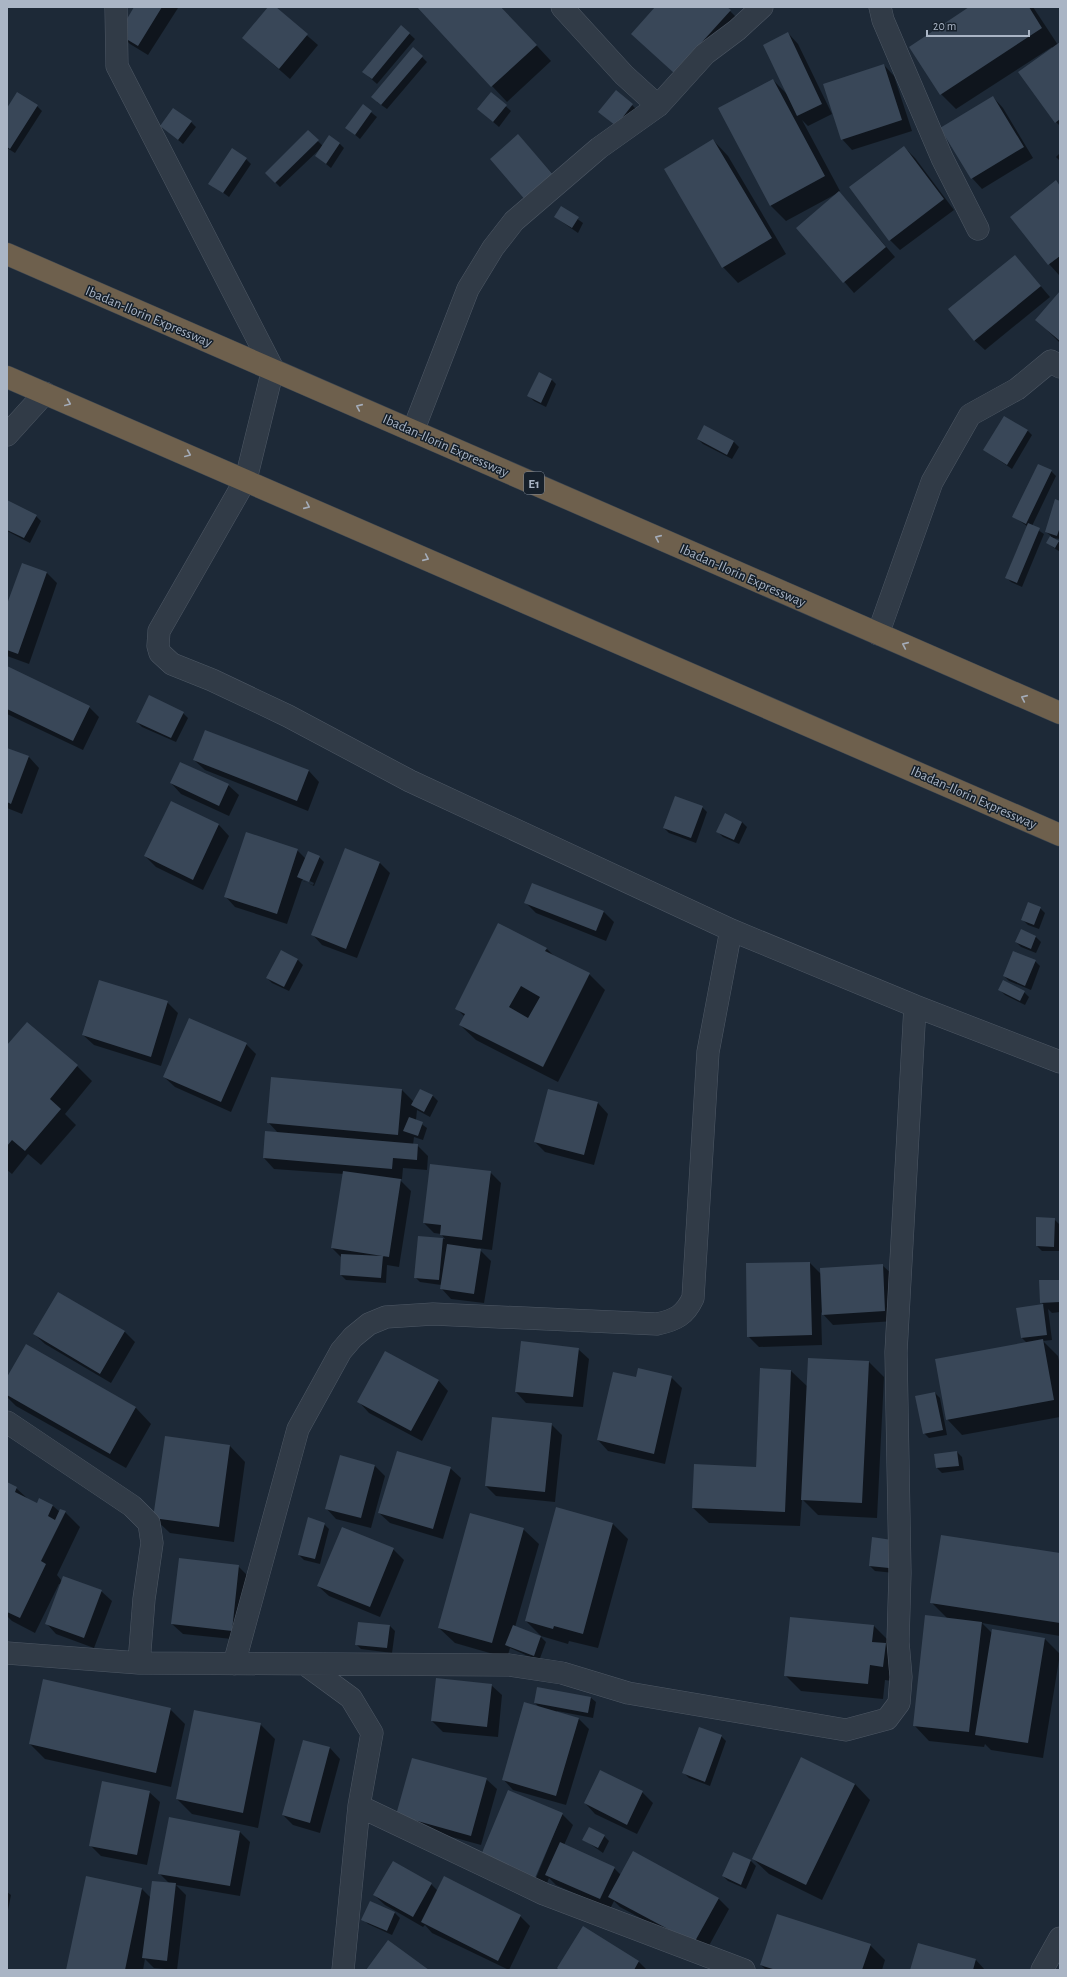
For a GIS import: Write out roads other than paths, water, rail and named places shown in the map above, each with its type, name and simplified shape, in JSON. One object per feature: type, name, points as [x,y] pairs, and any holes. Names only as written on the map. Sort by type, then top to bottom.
[{"type":"highway","name":"Ibadan-Ilorin Expressway","points":[[7,254],[1060,713]]},
{"type":"highway","name":"Ibadan-Ilorin Expressway","points":[[7,377],[246,479],[1060,835]]},
{"type":"street","points":[[116,7],[117,66],[273,370],[246,479],[159,631],[158,646],[160,653],[172,664],[212,680],[288,716],[410,781],[731,930],[915,1006],[1060,1062]]},
{"type":"street","points":[[562,7],[624,75],[658,106]]},
{"type":"street","points":[[413,431],[468,289],[493,248],[514,221],[599,148],[658,106],[705,54],[737,30],[762,7]]},
{"type":"street","points":[[880,7],[883,20],[942,158],[978,229]]},
{"type":"street","points":[[878,634],[932,482],[970,415],[1017,389],[1051,361],[1060,367]]},
{"type":"street","points":[[7,435],[45,393]]},
{"type":"street","points":[[234,1664],[298,1429],[341,1351],[352,1337],[369,1324],[386,1317],[433,1314],[658,1324],[679,1318],[688,1308],[693,1298],[708,1052],[731,930]]},
{"type":"street","points":[[7,1653],[139,1663],[509,1665],[562,1673],[628,1693],[846,1730],[887,1719],[899,1703],[901,1677],[898,1642],[900,1573],[896,1352],[915,1006]]},
{"type":"street","points":[[7,1422],[132,1506],[149,1523],[152,1543],[144,1599],[139,1663]]},
{"type":"street","points":[[306,1665],[351,1698],[372,1734],[359,1806],[343,1970]]},
{"type":"street","points":[[359,1806],[544,1894],[744,1970]]},
{"type":"street","points":[[1042,1970],[1060,1938]]}]
